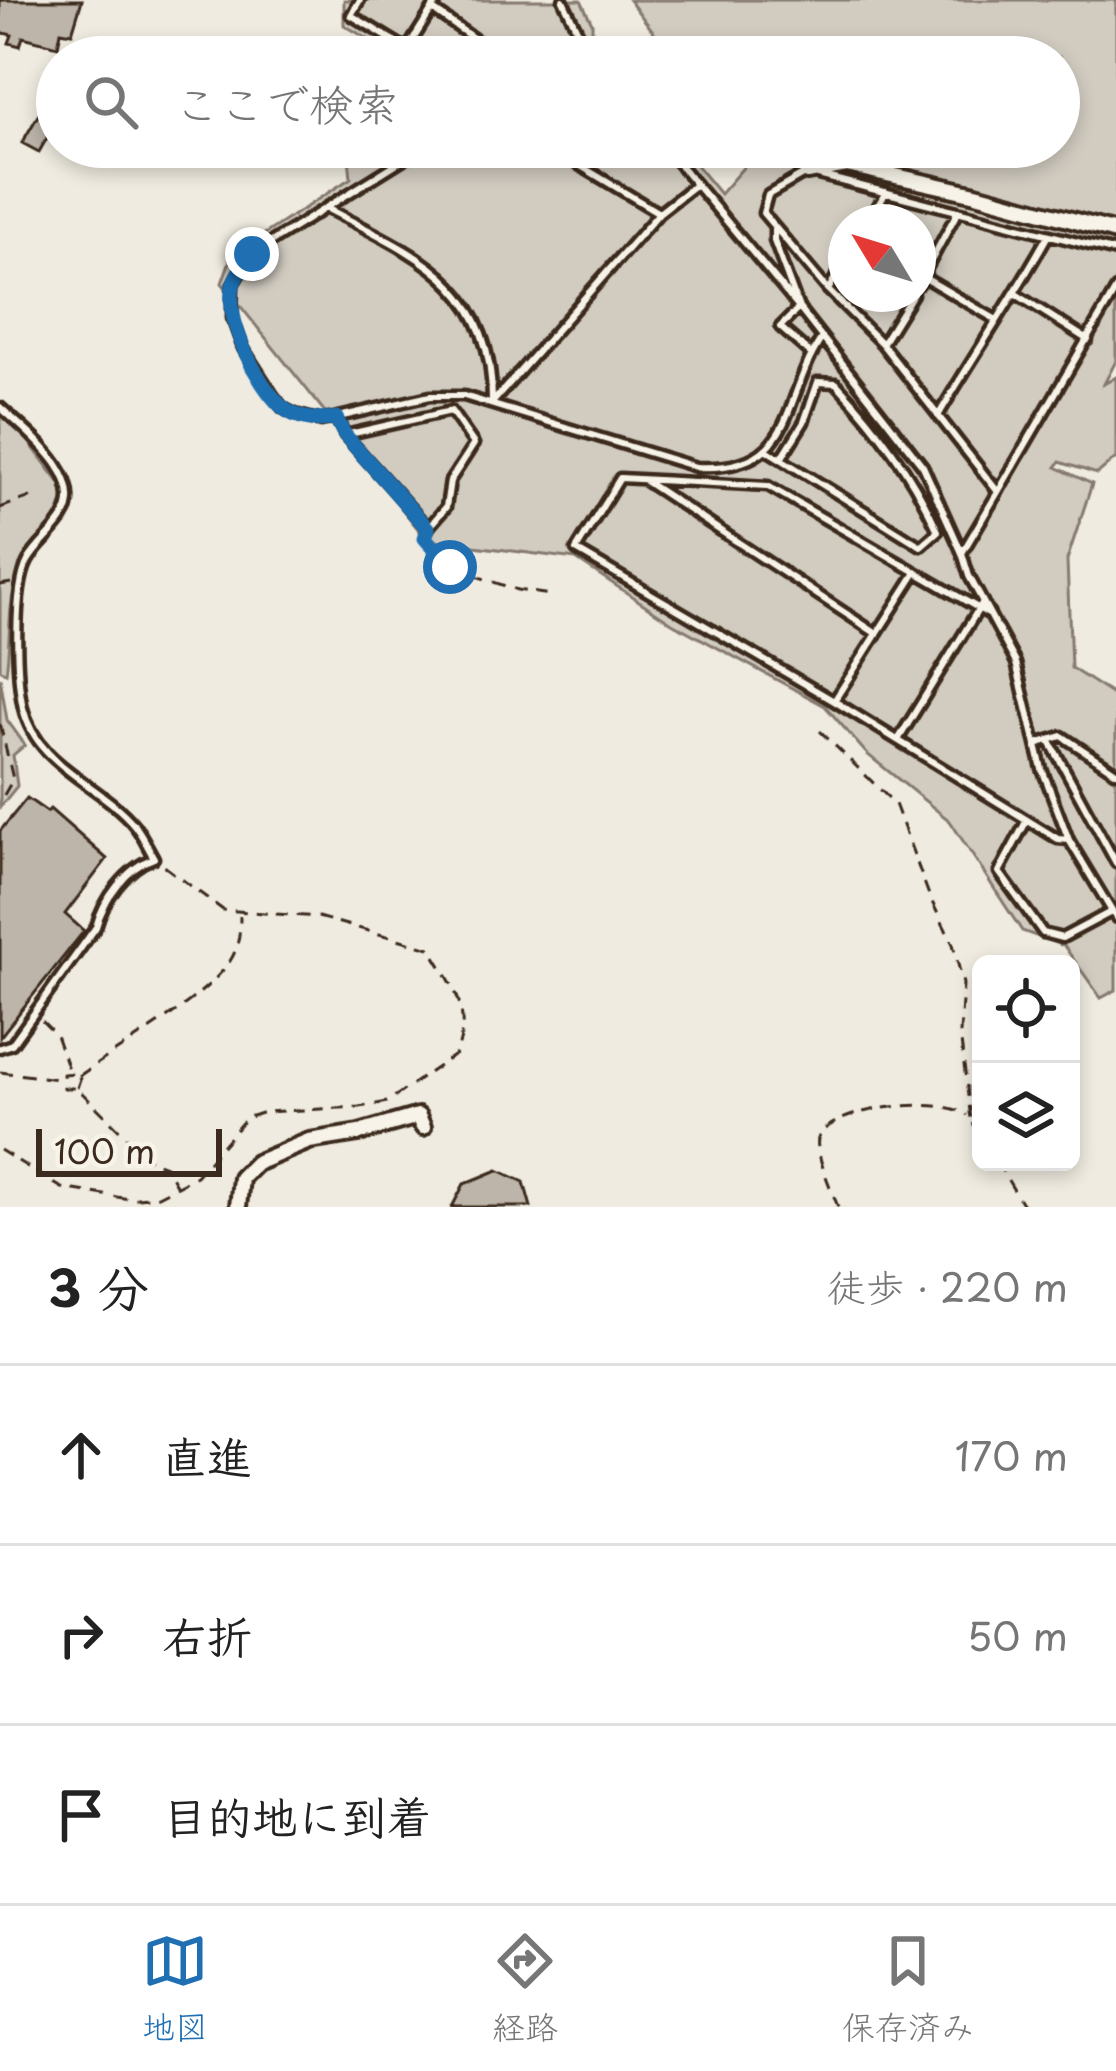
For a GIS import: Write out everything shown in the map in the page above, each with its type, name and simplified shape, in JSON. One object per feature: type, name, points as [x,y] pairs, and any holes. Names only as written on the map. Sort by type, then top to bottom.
[{"type":"street","points":[[807,172],[830,168]]},
{"type":"street","points":[[860,168],[1116,232]]},
{"type":"street","points":[[238,1207],[241,1178],[256,1162],[308,1141],[418,1116],[423,1127]]},
{"type":"lane","points":[[360,0],[351,15],[381,36]]},
{"type":"lane","points":[[416,36],[438,0]]},
{"type":"lane","points":[[563,0],[580,36]]},
{"type":"lane","points":[[436,12],[470,36]]},
{"type":"lane","points":[[389,168],[252,254],[233,284],[232,318],[243,348],[283,408],[321,421],[430,396],[464,396],[696,467],[730,469],[765,449],[791,412],[821,339]]},
{"type":"lane","points":[[584,168],[659,213]]},
{"type":"lane","points":[[683,168],[923,466],[981,606]]},
{"type":"lane","points":[[828,290],[763,213],[768,195],[807,172],[1116,252]]},
{"type":"lane","points":[[492,403],[659,213],[696,184]]},
{"type":"lane","points":[[879,204],[886,192]]},
{"type":"lane","points":[[326,208],[436,269],[483,330],[492,403]]},
{"type":"lane","points":[[936,250],[958,211]]},
{"type":"lane","points":[[774,227],[774,241],[799,308]]},
{"type":"lane","points":[[938,416],[1048,236]]},
{"type":"lane","points":[[936,288],[995,319]]},
{"type":"lane","points":[[962,553],[1116,289]]},
{"type":"lane","points":[[1016,294],[1088,340]]},
{"type":"lane","points":[[799,308],[779,328],[812,353]]},
{"type":"lane","points":[[850,312],[882,344],[998,492]]},
{"type":"lane","points":[[882,344],[902,312]]},
{"type":"lane","points":[[765,449],[781,459],[921,546],[938,531],[916,482],[836,383],[818,382],[804,422],[781,459]]},
{"type":"lane","points":[[0,407],[32,436],[68,484],[64,517],[29,559],[19,583],[21,701],[27,723],[49,756],[132,822],[154,858],[141,862],[101,906],[96,927],[12,1044],[0,1048]]},
{"type":"lane","points":[[336,418],[344,434],[428,529],[446,507],[450,481],[474,444],[451,412],[344,434]]},
{"type":"lane","points":[[1027,820],[998,872],[1043,933],[1062,938],[1114,915],[1069,840],[1036,744],[1016,663],[981,606],[915,574],[768,486],[620,478],[576,550],[835,701],[1058,839],[1069,840]]},
{"type":"lane","points":[[643,479],[877,634]]},
{"type":"lane","points":[[835,701],[915,574]]},
{"type":"lane","points":[[898,740],[981,606]]},
{"type":"lane","points":[[1036,744],[1062,736],[1116,772]]},
{"type":"lane","points":[[1049,740],[1116,863]]},
{"type":"path","points":[[1,506],[39,494]]},
{"type":"path","points":[[428,529],[425,538],[450,567],[517,590],[550,595]]},
{"type":"path","points":[[0,585],[19,583]]},
{"type":"path","points":[[0,724],[13,779],[0,802]]},
{"type":"path","points":[[820,731],[895,804],[930,898],[953,944],[963,984],[960,1034],[970,1119]]},
{"type":"path","points":[[0,1150],[62,1188],[129,1198],[158,1196],[196,1176],[246,1118],[264,1112],[361,1108],[387,1102],[456,1054],[462,1002],[430,948],[318,917],[240,914],[206,901],[154,858]]},
{"type":"path","points":[[76,1088],[79,1076],[213,982],[233,958],[240,914]]},
{"type":"path","points":[[32,1011],[56,1035],[68,1071],[79,1076]]},
{"type":"path","points":[[61,1080],[68,1071]]},
{"type":"path","points":[[0,1072],[61,1080]]},
{"type":"path","points":[[61,1080],[64,1088],[76,1088],[150,1160],[165,1166],[177,1186]]},
{"type":"path","points":[[838,1207],[816,1147],[819,1136],[844,1117],[907,1106],[952,1106],[972,1122]]},
{"type":"path","points":[[1002,1171],[1024,1207]]},
{"type":"shaded area","points":[[344,0],[581,0],[592,23],[592,36],[363,36],[344,25]]},
{"type":"shaded area","points":[[629,0],[1116,0],[1116,361],[1104,384],[1116,377],[1116,458],[1097,474],[1060,462],[1056,467],[1092,484],[1067,560],[1071,668],[1116,697],[1116,990],[1101,998],[1080,968],[1080,955],[1070,955],[1064,946],[1022,931],[950,821],[867,754],[825,706],[672,623],[576,559],[427,540],[222,283],[232,255],[351,178],[350,168],[698,168],[720,194],[743,168],[1080,168],[1080,36],[657,36]]},
{"type":"shaded area","points":[[0,414],[26,438],[65,490],[58,513],[18,575],[6,673],[0,669]]},
{"type":"shaded area","points":[[0,677],[7,720],[25,745],[13,755],[17,786],[0,807]]},
{"type":"building","points":[[0,0],[82,0],[72,33],[36,36],[36,40],[23,37],[20,46],[9,43],[12,35],[0,32]]},
{"type":"building","points":[[36,119],[36,150],[22,143]]},
{"type":"building","points":[[27,798],[47,812],[50,809],[107,859],[65,914],[84,931],[0,1037],[0,831]]},
{"type":"building","points":[[498,1170],[524,1182],[531,1207],[452,1207],[464,1184]]},
{"type":"route","points":[[252,254],[233,284],[232,318],[243,348],[283,408],[321,421],[336,418],[344,434],[428,529],[425,538],[450,567]]}]
